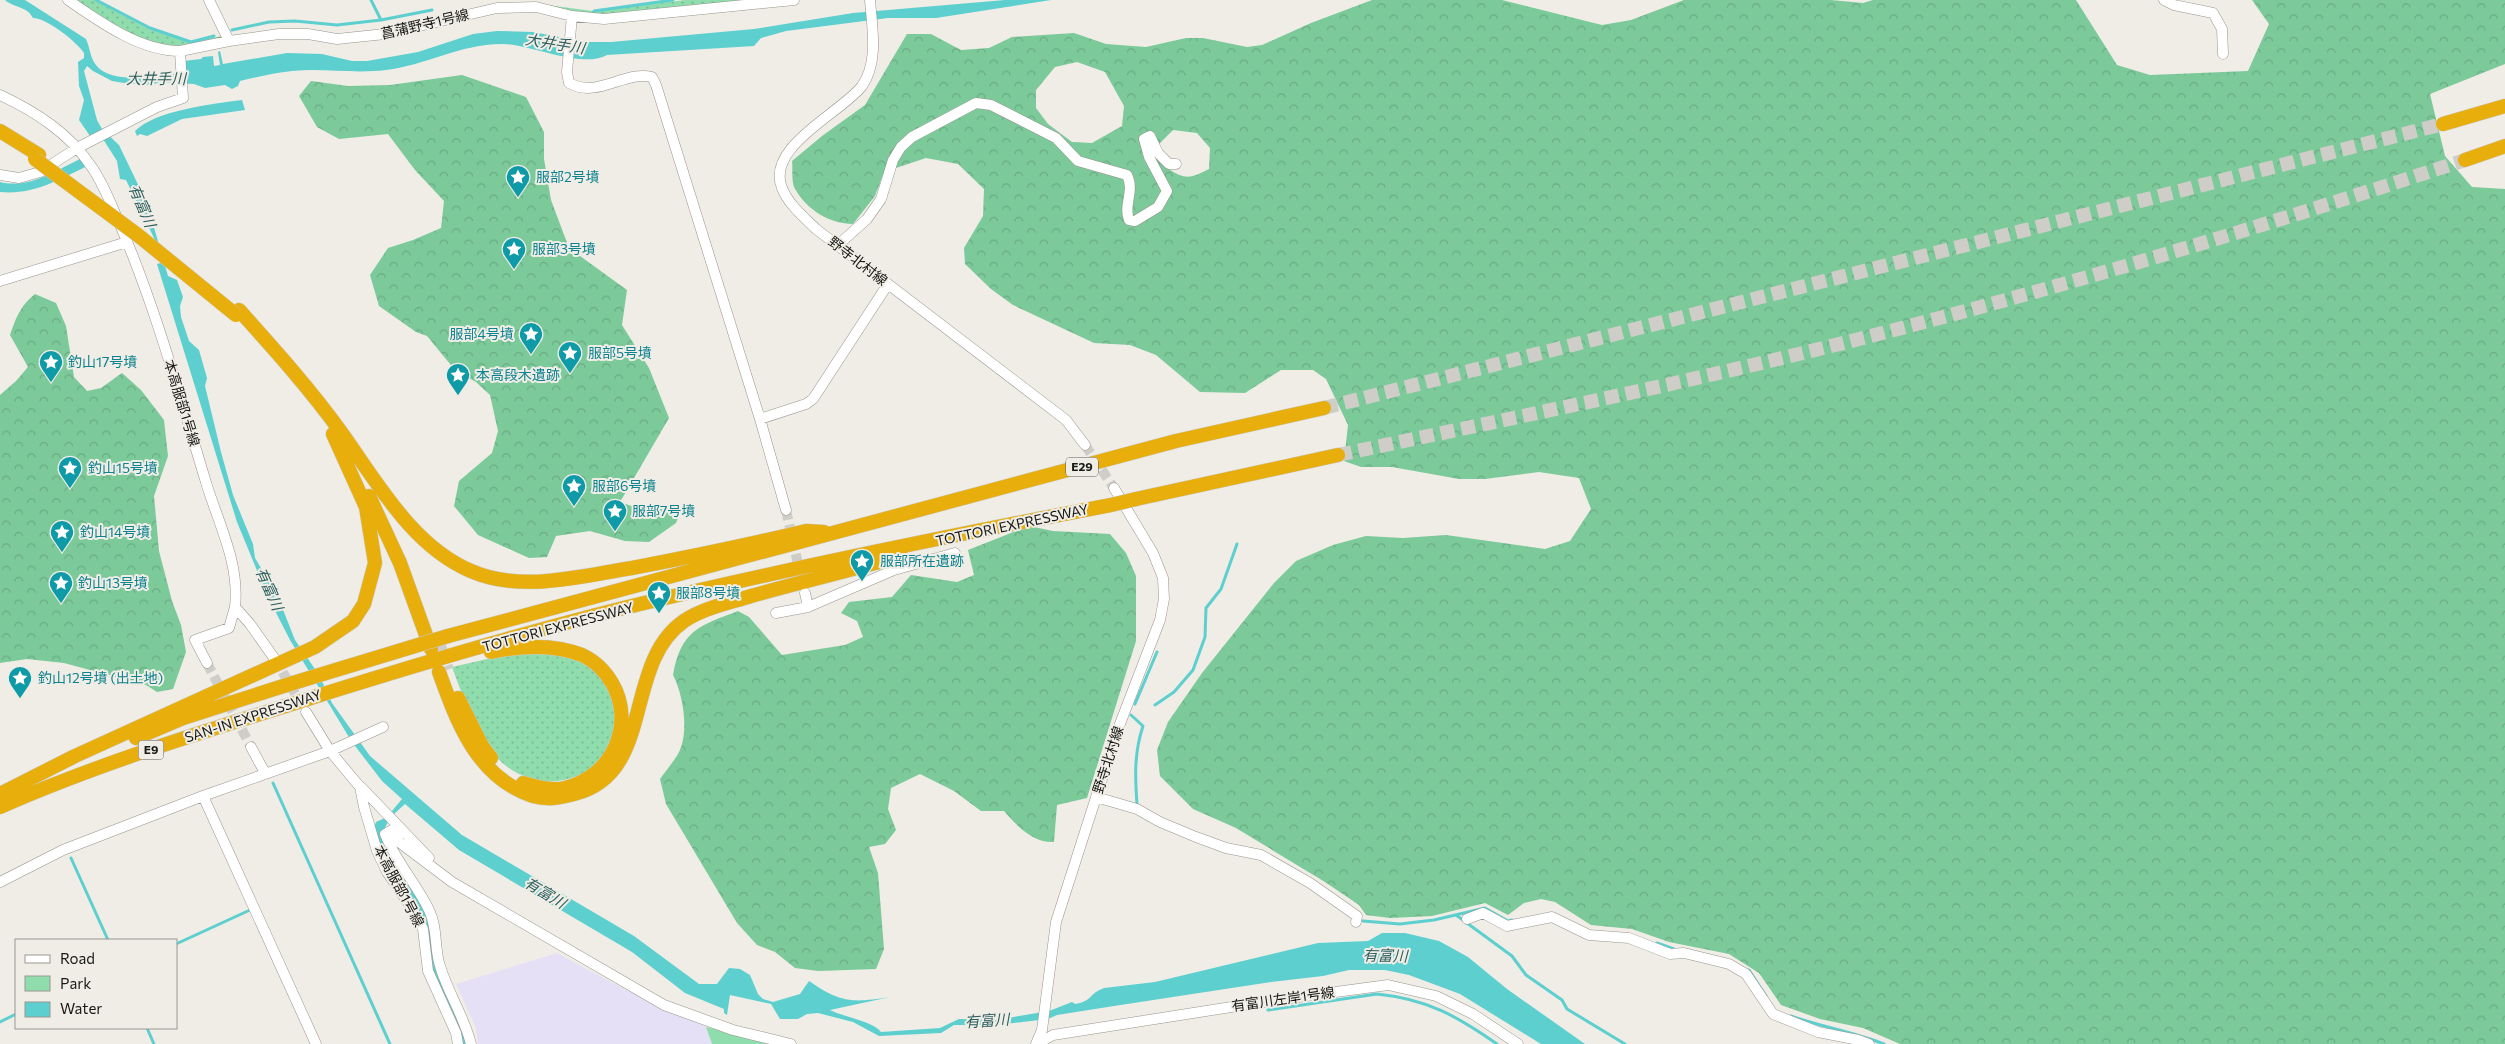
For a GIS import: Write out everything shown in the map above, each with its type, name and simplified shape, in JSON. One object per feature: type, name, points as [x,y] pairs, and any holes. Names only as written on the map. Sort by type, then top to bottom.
[{"type":"highway","points":[[2443,124],[2505,106]]},
{"type":"highway","points":[[0,131],[37,157],[238,312],[296,374],[340,431],[369,473],[427,542],[471,571],[494,579],[512,581],[564,578],[711,553],[806,531],[842,532]]},
{"type":"highway","points":[[0,138],[37,157]]},
{"type":"highway","points":[[2465,160],[2505,146]]},
{"type":"highway","points":[[238,312],[293,378],[333,434],[370,497],[439,644]]},
{"type":"highway","name":"TOTTORI EXPRESSWAY","points":[[439,644],[634,585],[842,532],[1176,441],[1324,408]]},
{"type":"highway","points":[[0,795],[75,756],[278,660],[327,640],[352,621],[364,604],[371,586],[375,563],[372,534],[366,507],[333,434]]},
{"type":"highway","name":"TOTTORI EXPRESSWAY","points":[[454,656],[639,604],[1009,524],[1111,505],[1338,455]]},
{"type":"highway","points":[[369,473],[414,577],[439,644]]},
{"type":"highway","points":[[409,668],[525,647],[552,647],[591,659],[604,672],[617,692],[622,706],[619,740],[610,758],[598,771],[581,782],[565,788],[545,788],[523,783],[495,763],[482,746],[443,671],[458,724],[471,748],[488,768],[500,779],[519,791],[543,799],[561,798],[582,792],[606,777],[623,755],[634,728],[649,667],[666,636],[684,621],[733,601],[1009,524]]},
{"type":"highway","name":"SAN-IN EXPRESSWAY","points":[[0,795],[184,718],[293,683],[439,644]]},
{"type":"highway","name":"SAN-IN EXPRESSWAY","points":[[0,807],[192,736],[305,706],[355,684],[454,656]]},
{"type":"street","points":[[0,175],[19,178],[31,176],[80,146],[157,107],[183,98],[180,54],[140,41],[99,20],[68,0]]},
{"type":"street","points":[[209,0],[229,41]]},
{"type":"street","name":"菖蒲野寺1号線","points":[[180,54],[229,41],[279,34],[347,38],[428,25],[484,10],[535,3],[572,21],[634,17],[794,0]]},
{"type":"street","name":"野寺北村線","points":[[870,0],[873,38],[868,73],[862,85],[792,146],[778,176],[782,189],[794,206],[816,229],[1066,420],[1085,445]]},
{"type":"street","points":[[2164,0],[2174,5],[2213,13],[2222,29],[2224,54]]},
{"type":"street","points":[[572,21],[567,72],[569,83],[578,88],[605,87],[644,75],[652,77],[760,419],[786,510]]},
{"type":"street","name":"本高服部1号線","points":[[0,95],[48,122],[80,146],[105,190],[127,242],[166,351],[231,557],[235,581],[234,607],[229,628],[195,640],[207,663]]},
{"type":"street","points":[[838,245],[867,219],[881,199],[893,160],[901,147],[912,137],[976,103],[991,105],[1056,138],[1078,161],[1127,175],[1132,184],[1127,215],[1129,220],[1135,221],[1158,207],[1167,191],[1149,157],[1144,139],[1150,136],[1158,153],[1169,164],[1176,164]]},
{"type":"street","points":[[0,281],[127,242]]},
{"type":"street","points":[[760,419],[806,404],[813,399],[888,284]]},
{"type":"street","name":"野寺北村線","points":[[1037,1044],[1042,1030],[1056,922],[1118,729],[1160,620],[1164,599],[1163,578],[1153,553],[1114,488]]},
{"type":"street","points":[[776,613],[808,606],[894,570],[955,552]]},
{"type":"street","points":[[805,593],[808,606]]},
{"type":"street","points":[[234,607],[278,660]]},
{"type":"street","name":"本高服部1号線","points":[[305,706],[330,751],[360,787],[377,851],[388,872],[412,908],[422,929],[428,971],[456,1032],[458,1044]]},
{"type":"street","points":[[0,882],[63,850],[265,773],[330,751],[383,727]]},
{"type":"street","points":[[252,748],[265,773]]},
{"type":"street","points":[[360,787],[395,828],[449,880],[664,1005],[733,1030],[791,1044]]},
{"type":"street","points":[[203,796],[316,1044]]},
{"type":"street","points":[[1096,797],[1137,809],[1160,822],[1211,842],[1260,855],[1310,883],[1346,907],[1357,916],[1356,922]]},
{"type":"street","points":[[395,828],[385,834],[393,853],[413,881],[430,912],[435,930],[440,966],[466,1024],[471,1044]]},
{"type":"street","points":[[1467,919],[1484,913],[1508,926],[1552,917],[1589,935],[1630,938],[1670,954],[1684,953],[1729,964],[1746,974],[1773,1014],[1818,1032],[1869,1044]]},
{"type":"street","name":"有富川左岸1号線","points":[[1037,1044],[1053,1035],[1276,1000],[1388,985],[1436,996],[1473,1014],[1518,1044]]},
{"type":"shaded area","points":[[557,953],[624,989],[706,1027],[712,1044],[478,1044],[476,1028],[456,984]]},
{"type":"green space","points":[[73,0],[94,0],[151,30],[190,42],[222,36],[221,39],[173,49],[134,36]]},
{"type":"green space","points":[[685,0],[739,0],[729,5],[604,17],[539,4],[593,11]]},
{"type":"green space","points":[[1372,0],[1502,0],[1602,25],[1631,20],[1684,0],[1831,0],[1863,3],[1873,0],[2076,0],[2117,65],[2150,75],[2248,71],[2269,24],[2252,0],[2505,0],[2505,64],[2430,94],[2445,156],[2472,187],[2505,189],[2505,1044],[1900,1044],[1863,1028],[1820,1019],[1781,1005],[1759,973],[1729,954],[1669,942],[1632,929],[1591,925],[1555,902],[1541,899],[1524,903],[1508,915],[1485,903],[1432,916],[1390,918],[1366,915],[1359,905],[1325,882],[1236,828],[1193,809],[1160,776],[1157,750],[1168,722],[1202,673],[1274,583],[1296,561],[1333,545],[1366,536],[1403,538],[1446,535],[1545,549],[1570,541],[1591,509],[1579,478],[1539,472],[1485,479],[1459,479],[1392,467],[1361,467],[1344,461],[1348,425],[1326,379],[1313,370],[1281,370],[1245,393],[1200,392],[1156,355],[1130,345],[1094,343],[1013,305],[991,289],[965,264],[964,248],[983,216],[984,189],[958,164],[926,158],[884,172],[875,196],[853,224],[836,221],[820,214],[800,197],[794,186],[792,161],[822,136],[865,105],[907,34],[931,34],[961,50],[989,48],[1012,37],[1074,33],[1106,44],[1146,47],[1186,38],[1203,38],[1247,47],[1262,45],[1311,23]],"holes":[[[1077,62],[1105,72],[1124,106],[1122,126],[1092,143],[1072,142],[1048,124],[1036,108],[1036,90],[1055,67]],[[1173,130],[1197,133],[1210,148],[1209,169],[1188,177],[1179,175],[1167,168],[1159,144]]]},
{"type":"green space","points":[[462,75],[526,97],[544,132],[544,159],[551,200],[569,248],[627,290],[622,325],[649,368],[669,418],[620,502],[643,510],[666,505],[681,510],[676,523],[649,542],[625,541],[590,531],[556,536],[547,557],[529,558],[478,535],[454,506],[459,481],[492,453],[498,431],[490,395],[476,382],[455,370],[427,336],[416,332],[379,306],[370,275],[388,248],[441,228],[444,201],[415,170],[388,134],[339,139],[317,127],[299,96],[311,81],[348,86],[390,85]]},
{"type":"green space","points":[[35,294],[56,303],[66,326],[74,377],[87,391],[101,388],[122,373],[141,390],[164,420],[168,456],[154,496],[159,551],[172,601],[181,625],[186,652],[173,689],[157,692],[146,685],[64,663],[27,659],[0,663],[0,395],[28,367],[10,335],[20,312]]},
{"type":"green space","points":[[1029,526],[1053,531],[1110,534],[1126,553],[1136,576],[1136,641],[1087,798],[1057,805],[1054,842],[1046,842],[1032,837],[1020,828],[1004,811],[981,811],[954,791],[920,774],[891,788],[888,809],[896,830],[885,844],[869,847],[878,873],[884,949],[876,969],[818,971],[795,968],[775,952],[757,945],[737,923],[666,804],[660,779],[678,754],[684,735],[684,714],[680,692],[673,675],[681,648],[687,639],[702,626],[738,611],[749,617],[782,655],[845,645],[863,637],[857,621],[841,613],[849,602],[892,597],[911,575],[957,582],[974,575],[968,550]]},
{"type":"green space","points":[[528,653],[554,655],[589,667],[598,675],[611,697],[615,724],[610,746],[596,764],[577,776],[555,781],[531,779],[508,767],[488,747],[482,738],[452,667],[496,657]]},
{"type":"green space","points":[[706,1027],[777,1044],[712,1044]]},
{"type":"water","points":[[5,0],[25,0],[86,39],[94,62],[103,71],[122,77],[146,78],[176,73],[184,61],[201,59],[203,57],[213,56],[214,66],[220,65],[218,52],[220,51],[223,64],[287,53],[322,54],[352,61],[367,61],[418,52],[473,34],[497,31],[533,32],[586,42],[611,42],[754,29],[853,13],[1005,0],[1051,0],[936,18],[888,18],[786,31],[761,38],[754,46],[607,55],[597,59],[571,58],[515,45],[489,45],[459,50],[416,64],[386,70],[304,70],[279,73],[240,81],[238,86],[232,89],[225,85],[205,88],[194,84],[161,82],[150,85],[124,83],[112,81],[87,66],[84,71],[97,120],[102,129],[119,145],[156,222],[153,224],[168,276],[177,280],[183,297],[180,306],[181,317],[189,341],[199,350],[207,378],[205,386],[233,495],[253,544],[255,558],[278,597],[295,640],[319,675],[332,703],[370,756],[462,835],[634,936],[699,984],[717,984],[729,968],[740,969],[750,975],[758,994],[763,999],[773,1002],[800,994],[809,981],[830,994],[847,1000],[890,997],[830,1010],[865,1022],[881,1032],[940,1028],[959,1019],[996,1020],[1049,1011],[1072,1002],[1075,1004],[1081,1003],[1104,988],[1155,982],[1318,943],[1368,941],[1382,933],[1405,933],[1439,941],[1468,957],[1507,989],[1585,1044],[1541,1044],[1460,994],[1409,975],[1385,970],[1349,970],[1323,976],[1271,982],[1057,1015],[1048,1019],[996,1025],[954,1025],[941,1033],[879,1036],[853,1022],[818,1013],[807,1014],[798,1019],[780,1019],[771,1004],[730,995],[727,1015],[724,1013],[724,1009],[685,993],[632,952],[459,850],[405,804],[394,814],[392,811],[402,799],[382,781],[352,742],[290,640],[268,597],[237,522],[157,264],[161,263],[154,238],[126,180],[120,179],[117,161],[103,139],[90,136],[79,120],[84,100],[79,86],[78,62],[84,58],[84,53],[68,37],[53,26],[33,18],[24,9]]},
{"type":"water","points":[[242,100],[245,110],[182,119],[147,136],[140,134],[137,136],[135,131],[144,124],[170,113]]},
{"type":"water","points":[[80,159],[85,167],[54,182],[34,189],[0,192],[0,182],[11,184],[42,178]]},
{"type":"water","points":[[385,818],[388,822],[382,833],[425,906],[468,1044],[461,1044],[432,973],[428,942],[387,865],[374,828],[376,822]]},
{"type":"waterway","points":[[96,0],[150,28],[191,42],[214,36]]},
{"type":"waterway","points":[[371,0],[381,20]]},
{"type":"waterway","points":[[594,11],[673,0]]},
{"type":"waterway","points":[[232,30],[269,22],[295,21],[337,25],[381,20],[432,10]]},
{"type":"waterway","points":[[1155,705],[1174,692],[1193,670],[1205,637],[1206,608],[1221,589],[1237,544]]},
{"type":"waterway","points":[[1135,704],[1157,652]]},
{"type":"waterway","points":[[1131,715],[1143,726],[1136,765],[1137,804]]},
{"type":"waterway","points":[[273,783],[390,1044]]},
{"type":"waterway","points":[[71,858],[108,939]]},
{"type":"waterway","points":[[1363,921],[1400,924],[1434,920],[1485,908],[1508,921],[1512,920]]},
{"type":"waterway","points":[[178,943],[250,910]]},
{"type":"waterway","points":[[1456,915],[1512,956],[1526,975],[1562,1000],[1567,1009],[1625,1044]]},
{"type":"waterway","points":[[1657,943],[1674,949]]},
{"type":"waterway","points":[[1749,970],[1766,996]]},
{"type":"waterway","points":[[1268,1010],[1377,994],[1395,996],[1441,1010],[1497,1044]]},
{"type":"waterway","points":[[0,1022],[15,1014]]},
{"type":"waterway","points":[[1791,1016],[1884,1044]]},
{"type":"waterway","points":[[147,1029],[154,1044]]},
{"type":"tunnel","points":[[1324,408],[2443,124]]},
{"type":"tunnel","points":[[1338,455],[1599,400],[1859,339],[2164,255],[2465,160]]},
{"type":"tunnel","points":[[1085,445],[1114,488]]},
{"type":"tunnel","points":[[786,510],[800,573]]},
{"type":"tunnel","points":[[439,646],[447,670]]},
{"type":"tunnel","points":[[275,659],[303,707]]},
{"type":"tunnel","points":[[207,663],[251,747]]},
{"type":"place","name":"服部2号墳","points":[[518,198]]},
{"type":"place","name":"服部3号墳","points":[[514,270]]},
{"type":"place","name":"服部4号墳","points":[[531,355]]},
{"type":"place","name":"服部5号墳","points":[[570,374]]},
{"type":"place","name":"釣山17号墳","points":[[51,383]]},
{"type":"place","name":"本高段木遺跡","points":[[458,396]]},
{"type":"place","name":"釣山15号墳","points":[[70,489]]},
{"type":"place","name":"服部6号墳","points":[[574,507]]},
{"type":"place","name":"服部7号墳","points":[[615,532]]},
{"type":"place","name":"釣山14号墳","points":[[62,553]]},
{"type":"place","name":"服部所在遺跡","points":[[862,582]]},
{"type":"place","name":"釣山13号墳","points":[[61,604]]},
{"type":"place","name":"服部8号墳","points":[[659,614]]},
{"type":"place","name":"釣山12号墳 (出土地)","points":[[20,699]]},
{"type":"water label","name":"大井手川","points":[[555,44]]},
{"type":"water label","name":"大井手川","points":[[156,79]]},
{"type":"water label","name":"有富川","points":[[142,206]]},
{"type":"water label","name":"有富川","points":[[269,589]]},
{"type":"water label","name":"有富川","points":[[545,893]]},
{"type":"water label","name":"有富川","points":[[1385,956]]},
{"type":"water label","name":"有富川","points":[[987,1021]]}]
